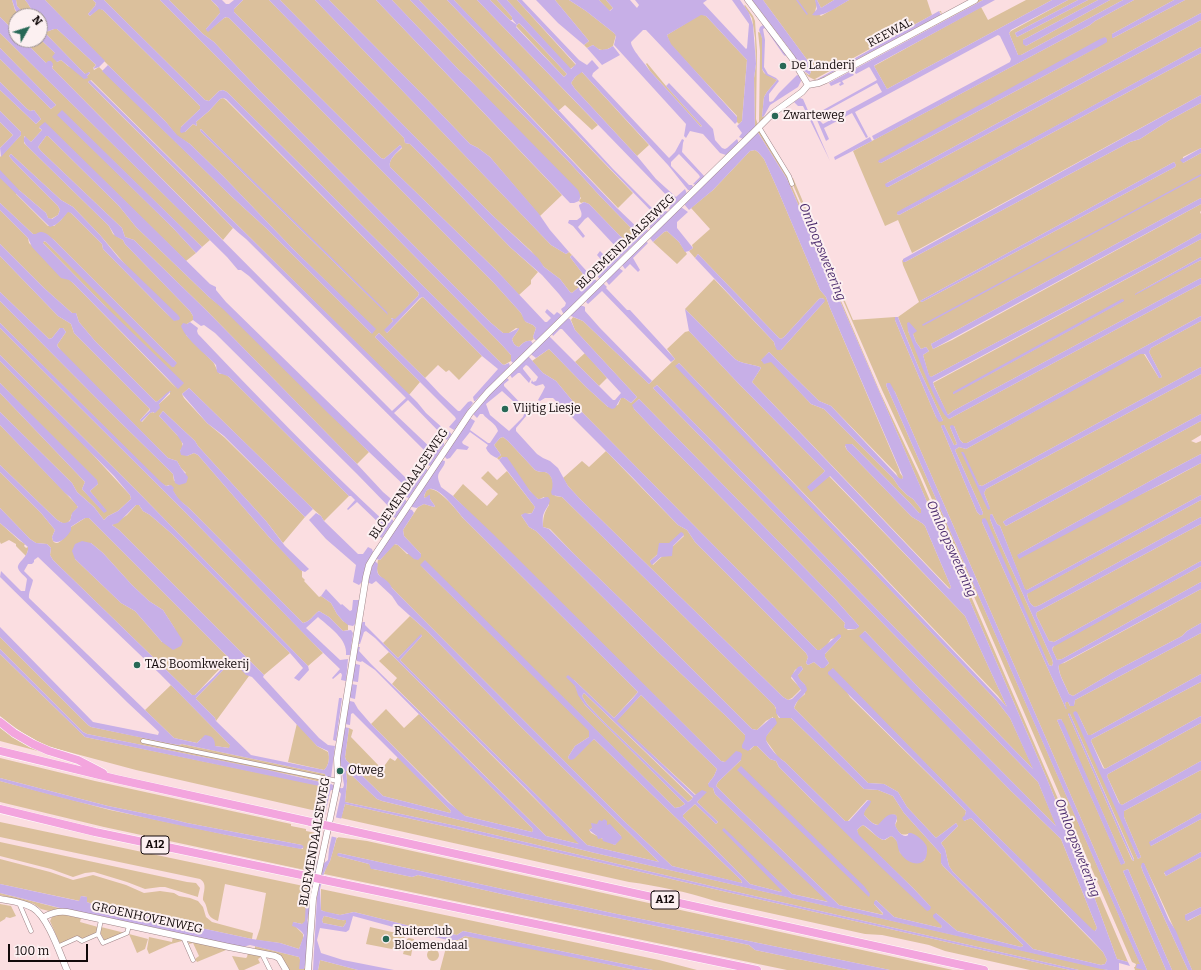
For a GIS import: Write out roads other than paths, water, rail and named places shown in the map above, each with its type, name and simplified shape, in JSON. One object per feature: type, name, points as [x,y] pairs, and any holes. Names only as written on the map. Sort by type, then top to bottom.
[{"type":"highway","name":"A12","points":[[0,722],[14,733],[33,744],[49,751],[78,760],[116,779]]},
{"type":"highway","name":"A12","points":[[0,751],[116,779],[984,970]]},
{"type":"highway","name":"A12","points":[[0,809],[102,833],[311,878],[757,970]]},
{"type":"street","name":"REEWAL","points":[[756,130],[772,114],[802,92],[808,85],[826,80],[975,0]]},
{"type":"street","points":[[748,1],[792,58],[808,85]]},
{"type":"street","points":[[756,130],[789,176],[792,184]]},
{"type":"street","name":"BLOEMENDAALSEWEG","points":[[308,970],[313,898],[337,786],[337,758],[357,629],[369,565],[478,402],[756,130]]},
{"type":"street","points":[[143,741],[337,786]]},
{"type":"street","points":[[0,900],[19,903],[34,908],[44,917],[67,970]]},
{"type":"street","points":[[19,903],[31,932]]},
{"type":"street","name":"GROENHOVENWEG","points":[[44,917],[54,912],[61,911],[262,954],[279,958],[286,970]]},
{"type":"street","points":[[101,920],[98,934],[103,944],[127,933],[129,926]]},
{"type":"street","points":[[57,947],[76,938],[82,941],[98,934]]},
{"type":"street","points":[[183,937],[193,960]]},
{"type":"street","points":[[262,954],[270,970]]},
{"type":"waterway","points":[[797,0],[807,14]]},
{"type":"waterway","points":[[923,325],[1201,175]]},
{"type":"place","name":"De Landerij","points":[[783,66]]},
{"type":"place","name":"Zwarteweg","points":[[775,116]]},
{"type":"place","name":"Vlijtig Liesje","points":[[505,409]]},
{"type":"place","name":"TAS Boomkwekerij","points":[[137,665]]},
{"type":"place","name":"Otweg","points":[[340,771]]},
{"type":"place","name":"Ruiterclub Bloemendaal","points":[[386,939]]},
{"type":"water label","name":"Omloopswetering","points":[[822,252]]},
{"type":"water label","name":"Omloopswetering","points":[[951,549]]},
{"type":"water label","name":"Omloopswetering","points":[[1077,848]]}]
